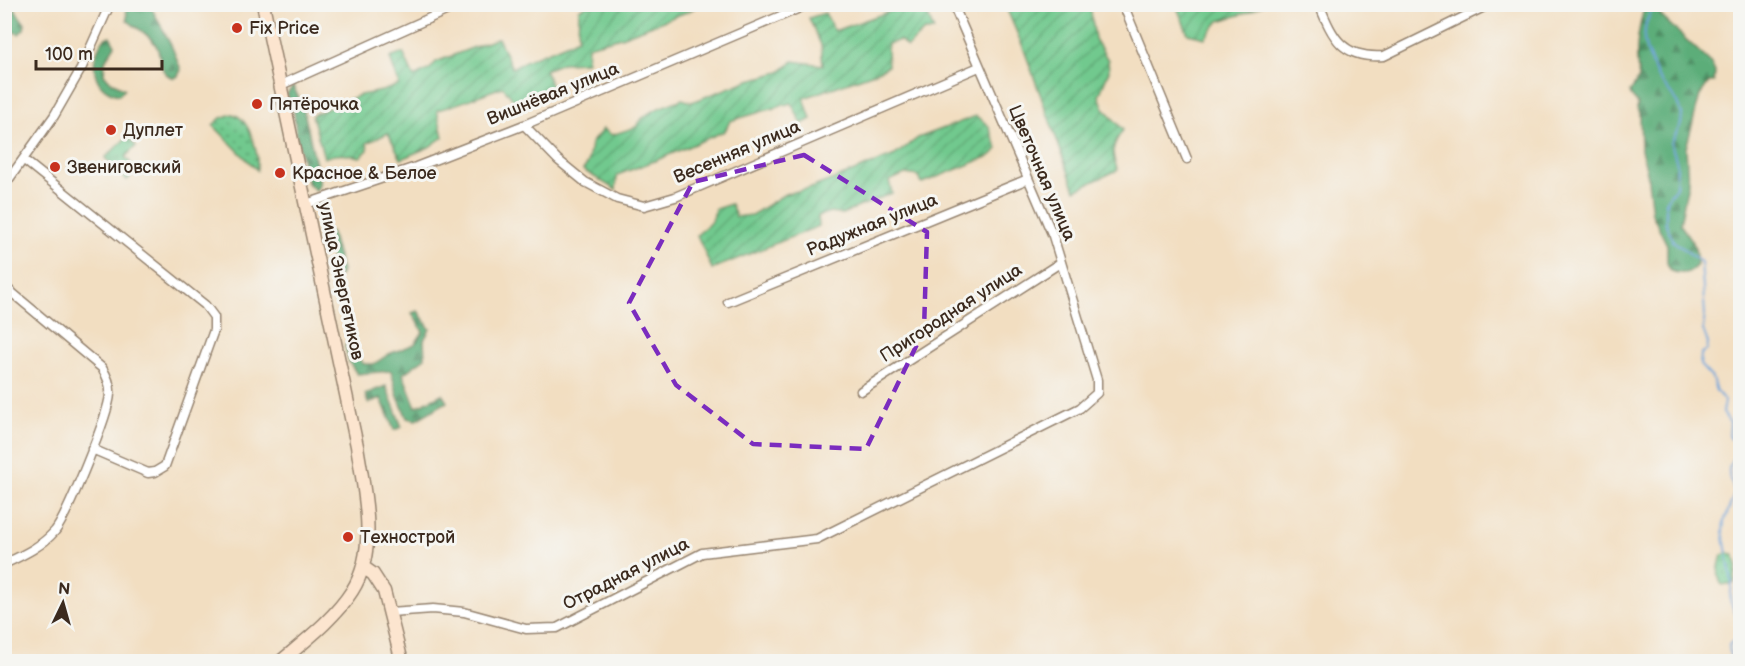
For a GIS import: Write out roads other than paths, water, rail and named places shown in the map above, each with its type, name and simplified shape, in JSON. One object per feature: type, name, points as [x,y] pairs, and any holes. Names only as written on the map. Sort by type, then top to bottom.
[{"type":"street","points":[[4,186],[54,116],[81,69],[110,4]]},
{"type":"street","name":"улица Энергетиков","points":[[263,4],[360,462],[367,520],[363,567]]},
{"type":"street","points":[[281,85],[461,4]]},
{"type":"street","name":"Вишнёвая улица","points":[[306,204],[416,167],[524,125],[809,4]]},
{"type":"street","name":"Цветочная улица","points":[[953,4],[1053,236],[1096,380],[1097,393]]},
{"type":"street","points":[[1123,4],[1187,159]]},
{"type":"street","points":[[1319,4],[1330,33],[1344,47],[1361,55],[1384,56],[1484,5]]},
{"type":"street","name":"Весенняя улица","points":[[524,125],[558,160],[585,182],[617,199],[644,206],[686,192],[979,67]]},
{"type":"street","points":[[24,160],[205,305],[214,317],[214,330],[165,466],[148,473],[92,449]]},
{"type":"street","name":"Радужная улица","points":[[728,302],[1028,179]]},
{"type":"street","name":"Пригородная улица","points":[[861,392],[1060,263]]},
{"type":"street","points":[[4,286],[102,368],[110,394],[108,406],[92,449],[61,523],[40,545],[4,564]]},
{"type":"street","name":"Отрадная улица","points":[[390,612],[433,609],[464,612],[526,629],[557,628],[702,553],[817,539],[1080,408],[1097,393]]},
{"type":"street","points":[[280,662],[326,623],[340,607],[353,590],[363,567],[380,582],[384,591],[402,662]]},
{"type":"waterway","points":[[1654,4],[1646,23],[1644,39],[1646,49],[1657,76],[1677,102],[1682,114],[1681,124],[1671,143],[1677,163],[1676,187],[1666,200],[1666,224],[1673,241],[1701,262],[1705,314],[1703,330],[1708,343],[1707,350],[1701,355],[1700,365],[1712,378],[1716,391],[1725,401],[1723,413],[1730,423],[1729,438],[1740,443],[1729,468],[1735,492],[1723,531],[1732,583],[1730,600],[1735,613]]},
{"type":"waterway","points":[[1731,662],[1729,645],[1739,639],[1738,625]]},
{"type":"place","name":"Fix Price","points":[[237,28]]},
{"type":"place","name":"Пятёрочка","points":[[257,104]]},
{"type":"place","name":"Дуплет","points":[[111,130]]},
{"type":"place","name":"Звениговский","points":[[55,167]]},
{"type":"place","name":"Красное & Белое","points":[[280,173]]},
{"type":"place","name":"Технострой","points":[[348,537]]}]
